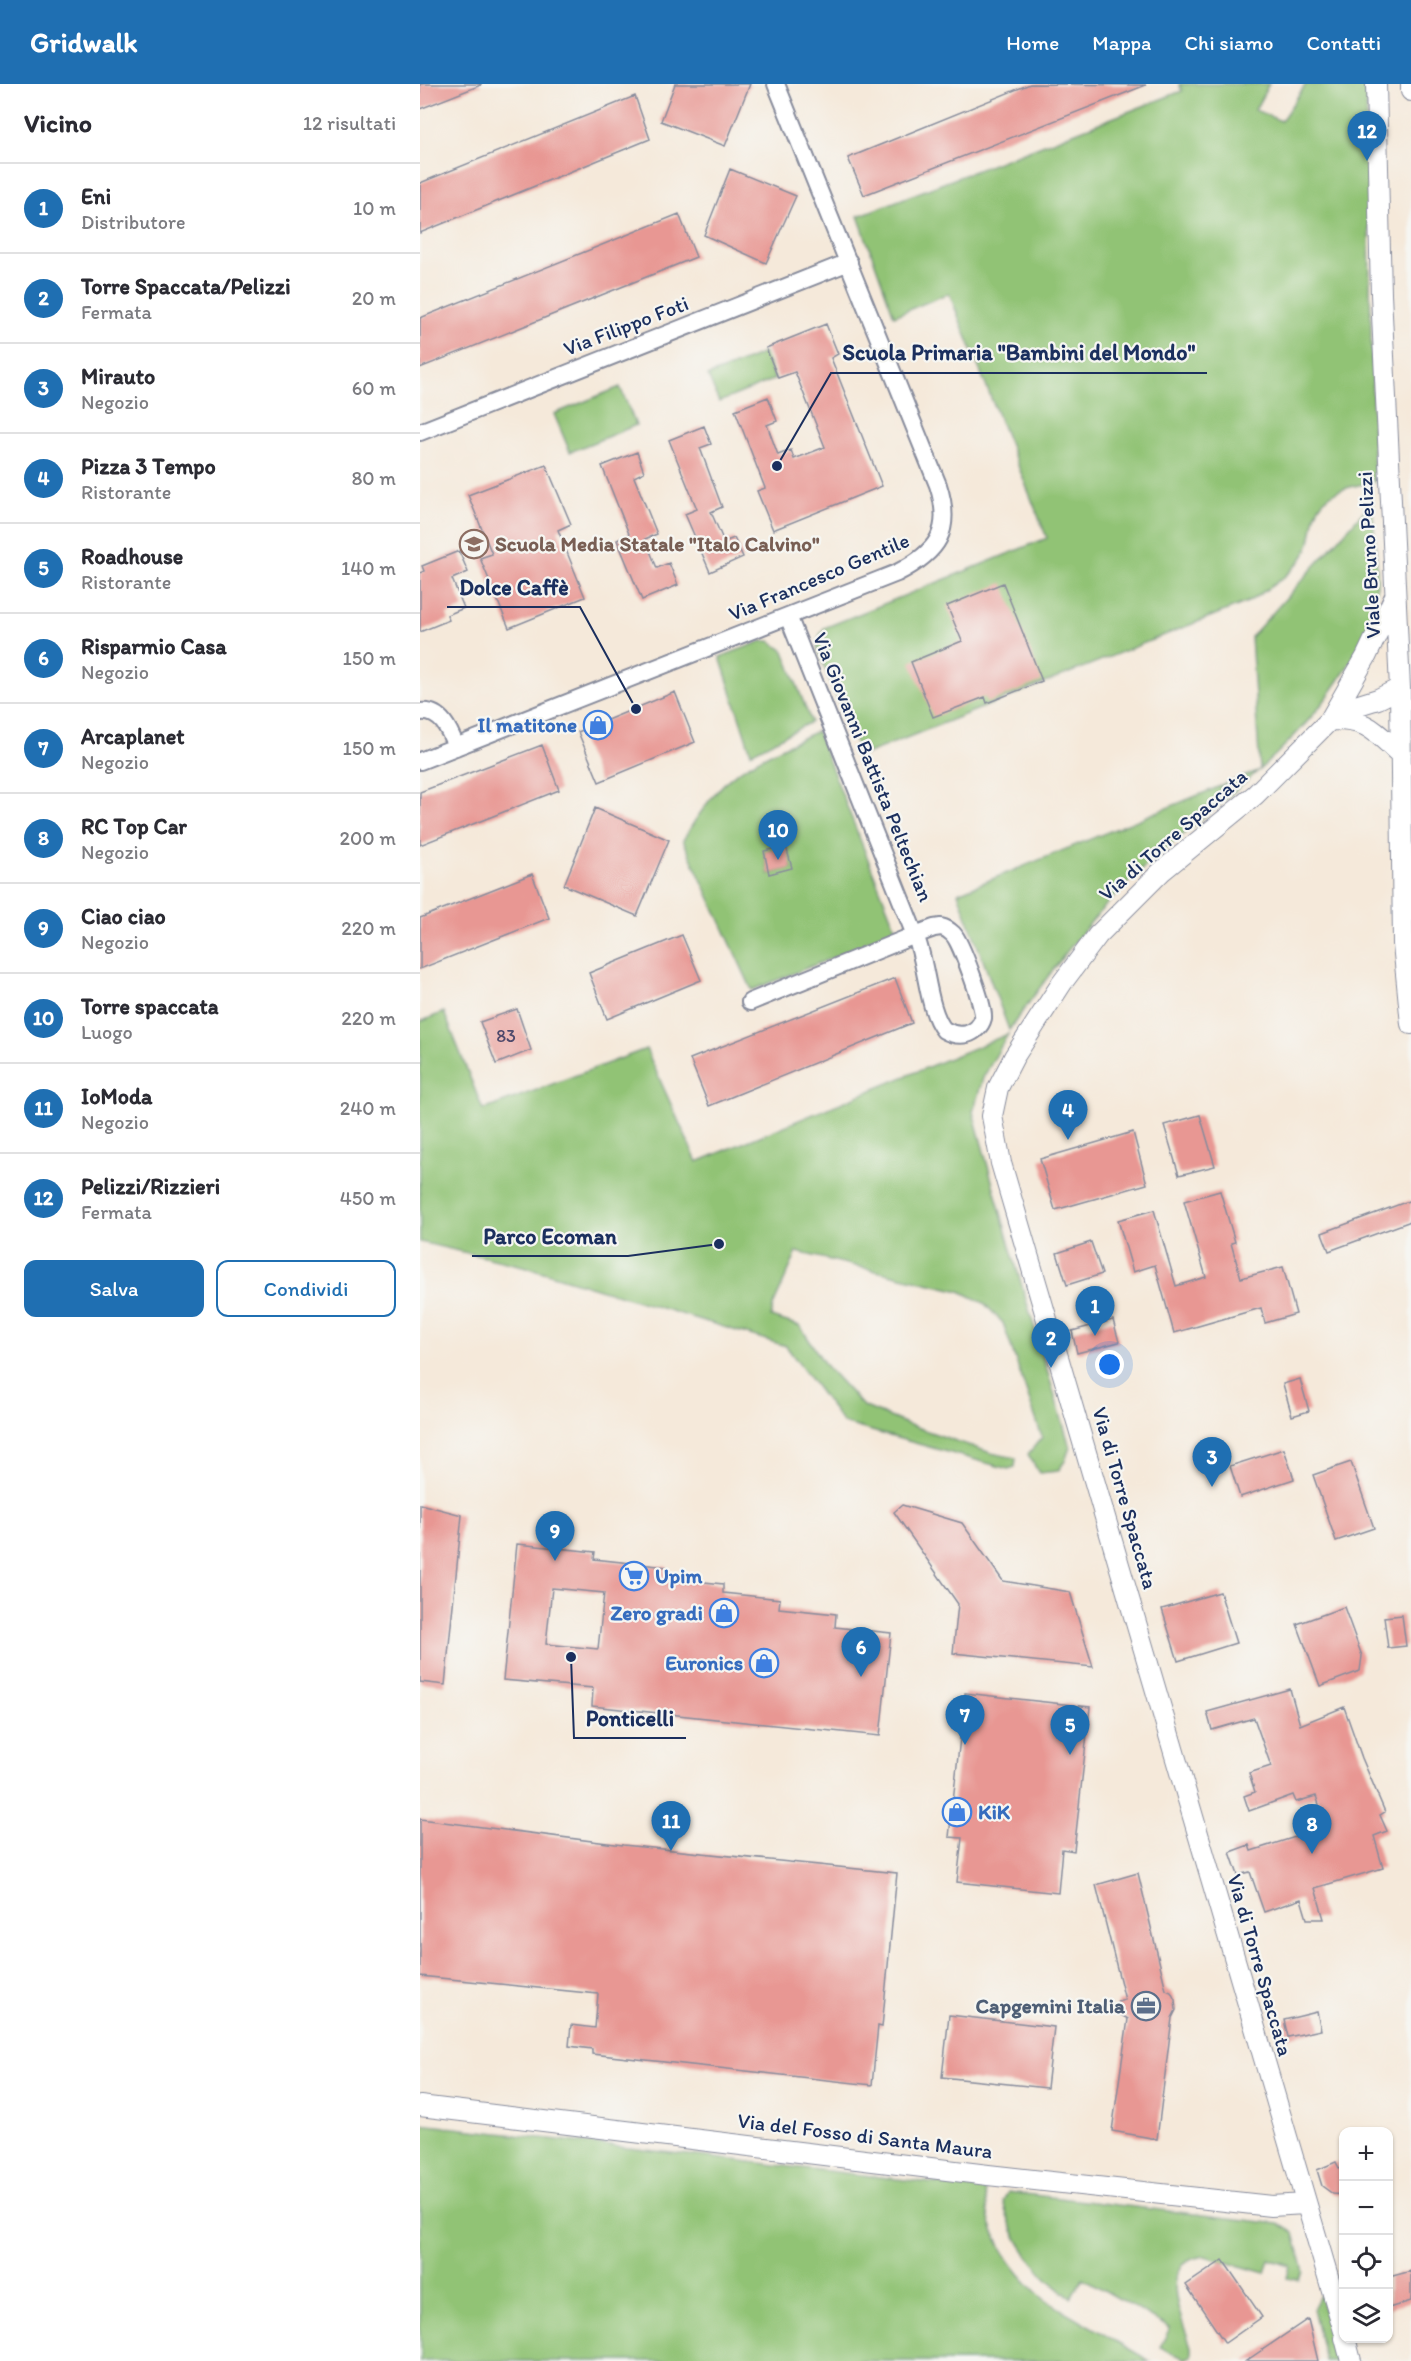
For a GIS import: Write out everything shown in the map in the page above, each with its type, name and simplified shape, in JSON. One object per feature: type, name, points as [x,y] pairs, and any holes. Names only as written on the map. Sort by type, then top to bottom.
[{"type":"street","name":"Via Francesco Gentile","points":[[420,761],[897,573],[916,562],[936,544],[944,524],[944,508],[938,485],[776,84]]},
{"type":"street","name":"Viale Bruno Pelizzi","points":[[1376,84],[1381,294],[1395,596],[1405,688],[1401,755],[1403,944],[1411,1024]]},
{"type":"street","points":[[1411,84],[1411,91]]},
{"type":"street","name":"Via Filippo Foti","points":[[420,432],[849,262]]},
{"type":"street","name":"Via di Torre Spaccata","points":[[1330,720],[1366,657],[1395,596]]},
{"type":"street","name":"Via Giovanni Battista Peltechian","points":[[750,1002],[915,935],[941,927],[947,929],[956,938],[983,1008],[982,1020],[974,1030],[955,1034],[941,1028],[932,1007],[924,958],[915,935],[788,616]]},
{"type":"street","name":"Via di Torre Spaccata","points":[[1339,2315],[1001,1163],[992,1116],[998,1088],[1014,1057],[1062,983],[1098,935],[1162,871],[1255,795],[1330,720],[1349,708],[1405,688]]},
{"type":"street","points":[[1343,696],[1373,689],[1405,688]]},
{"type":"street","points":[[420,712],[432,712],[443,720],[456,747]]},
{"type":"street","points":[[1330,720],[1350,720],[1368,726],[1401,755]]},
{"type":"street","name":"Via del Fosso di Santa Maura","points":[[420,2106],[988,2175],[1270,2206],[1305,2204]]},
{"type":"street","points":[[1347,2343],[1351,2361]]},
{"type":"green space","points":[[1179,84],[1269,84],[1255,110],[1281,121],[1306,84],[1366,84],[1374,482],[1340,490],[1326,499],[1316,513],[1310,541],[1298,564],[1250,601],[861,756],[817,649],[819,637],[824,628],[1047,538],[949,293],[894,316],[858,216],[1182,91]]},
{"type":"green space","points":[[764,353],[775,379],[719,402],[708,376]]},
{"type":"green space","points":[[620,387],[636,425],[570,452],[554,414]]},
{"type":"green space","points":[[1372,502],[1377,581],[1374,612],[1367,633],[1324,701],[1301,729],[1260,769],[1251,637]]},
{"type":"green space","points":[[762,641],[770,641],[784,651],[811,722],[751,753],[720,657]]},
{"type":"green space","points":[[817,731],[897,932],[752,990],[683,840],[708,803],[730,778],[757,760]],"holes":[[[786,846],[792,868],[769,874],[764,851]]]},
{"type":"green space","points":[[1258,771],[1165,849],[1102,909],[1009,1030],[958,893]]},
{"type":"green space","points":[[444,1012],[483,1110],[646,1049],[697,1162],[1008,1034],[983,1078],[973,1112],[1070,1447],[1058,1471],[1039,1473],[1028,1454],[1042,1437],[1003,1323],[984,1303],[960,1291],[797,1252],[773,1306],[771,1317],[800,1326],[826,1366],[863,1406],[991,1453],[1016,1458],[1015,1467],[1008,1469],[843,1423],[786,1346],[527,1267],[420,1242],[420,1022]]},
{"type":"green space","points":[[420,2124],[984,2189],[989,2218],[999,2244],[1012,2265],[1028,2283],[1045,2300],[1150,2361],[420,2361]]},
{"type":"green space","points":[[1008,2192],[1279,2224],[1294,2233],[1304,2272],[1299,2280],[1287,2278],[1290,2266],[1269,2259],[1265,2273],[1205,2256],[1189,2260],[1180,2269],[1176,2280],[1178,2307],[1191,2347],[1191,2356],[1185,2359],[1160,2347],[1170,2328],[1083,2278],[1071,2298],[1048,2279],[1028,2256],[1013,2231],[1003,2202]]},
{"type":"green space","points":[[1320,2295],[1338,2361],[1325,2361],[1313,2309]]},
{"type":"building","points":[[420,84],[481,84],[481,85],[420,109]]},
{"type":"building","points":[[675,84],[750,84],[725,146],[661,121]]},
{"type":"building","points":[[1030,84],[1146,85],[864,195],[848,158]]},
{"type":"building","points":[[635,96],[650,139],[420,233],[420,183]]},
{"type":"building","points":[[730,169],[796,196],[766,263],[704,235]]},
{"type":"building","points":[[679,214],[696,257],[420,368],[420,318]]},
{"type":"building","points":[[826,324],[838,354],[831,358],[882,486],[773,530],[757,491],[765,488],[735,410],[768,397],[777,421],[767,425],[778,455],[791,450],[794,459],[825,447],[795,372],[778,378],[766,348]]},
{"type":"building","points":[[704,426],[711,444],[700,448],[722,507],[711,512],[724,542],[734,538],[743,557],[710,572],[685,514],[697,509],[669,440]]},
{"type":"building","points":[[637,452],[644,472],[634,477],[657,534],[645,539],[657,568],[669,563],[678,585],[642,600],[617,540],[629,534],[602,466]]},
{"type":"building","points":[[546,465],[571,524],[558,530],[585,597],[509,628],[480,558],[492,554],[468,495]]},
{"type":"building","points":[[459,551],[468,572],[452,579],[464,608],[447,615],[449,620],[420,632],[420,573],[424,571],[422,566]]},
{"type":"building","points":[[1003,583],[1042,681],[987,703],[985,697],[933,717],[911,662],[962,641],[947,606]]},
{"type":"building","points":[[675,692],[695,742],[599,782],[578,732]]},
{"type":"building","points":[[542,745],[559,790],[420,845],[420,792]]},
{"type":"building","points":[[595,808],[669,840],[637,916],[564,885]]},
{"type":"building","points":[[786,846],[792,868],[769,874],[764,851]]},
{"type":"building","points":[[532,874],[549,918],[420,969],[420,918]]},
{"type":"building","points":[[682,935],[701,980],[607,1019],[589,973]]},
{"type":"building","points":[[895,978],[912,1023],[709,1106],[690,1059]]},
{"type":"building","points":[[517,1009],[531,1050],[496,1064],[480,1022]]},
{"type":"building","points":[[1200,1115],[1215,1166],[1179,1175],[1164,1125]]},
{"type":"building","points":[[1133,1132],[1147,1184],[1055,1210],[1040,1159]]},
{"type":"building","points":[[1220,1191],[1235,1242],[1231,1243],[1241,1278],[1283,1267],[1296,1314],[1265,1323],[1261,1308],[1174,1333],[1155,1265],[1133,1272],[1118,1220],[1154,1210],[1176,1286],[1206,1277],[1184,1201]]},
{"type":"building","points":[[1411,1200],[1411,1221],[1329,1251],[1322,1233]]},
{"type":"building","points":[[1091,1242],[1102,1274],[1067,1285],[1057,1253]]},
{"type":"building","points":[[1113,1320],[1119,1342],[1077,1353],[1072,1331]]},
{"type":"building","points":[[1300,1379],[1309,1411],[1292,1416],[1283,1384]]},
{"type":"building","points":[[1284,1449],[1294,1479],[1240,1497],[1230,1466]]},
{"type":"building","points":[[1351,1462],[1374,1528],[1336,1541],[1313,1475]]},
{"type":"building","points":[[420,1504],[462,1515],[445,1685],[420,1682]]},
{"type":"building","points":[[902,1505],[962,1523],[1003,1581],[1070,1592],[1093,1667],[953,1653],[958,1604],[894,1512]]},
{"type":"building","points":[[517,1544],[595,1552],[594,1559],[667,1567],[666,1578],[723,1584],[723,1593],[780,1599],[779,1608],[836,1614],[835,1627],[891,1633],[880,1736],[592,1706],[593,1688],[503,1680]],"holes":[[[552,1588],[604,1593],[598,1649],[546,1644]]]},
{"type":"building","points":[[1220,1592],[1236,1643],[1178,1661],[1162,1609]]},
{"type":"building","points":[[1344,1607],[1362,1656],[1360,1671],[1320,1686],[1297,1624]]},
{"type":"building","points":[[1402,1615],[1406,1646],[1388,1648],[1384,1617]]},
{"type":"building","points":[[1290,1689],[1300,1725],[1344,1707],[1385,1812],[1380,1815],[1387,1831],[1374,1836],[1383,1868],[1315,1888],[1324,1919],[1307,1919],[1301,1899],[1264,1912],[1250,1872],[1238,1875],[1230,1852],[1249,1845],[1251,1851],[1327,1827],[1316,1796],[1296,1802],[1293,1795],[1249,1811],[1244,1796],[1255,1792],[1249,1773],[1271,1766],[1254,1718],[1212,1730],[1207,1712]]},
{"type":"building","points":[[965,1693],[1090,1707],[1074,1851],[1062,1849],[1058,1893],[957,1882],[962,1838],[949,1837]]},
{"type":"building","points":[[420,1819],[623,1845],[897,1873],[882,2027],[878,2026],[872,2085],[592,2054],[592,2049],[569,2046],[571,2025],[595,2028],[598,1994],[420,1976]]},
{"type":"building","name":"Capgemini Italia","points":[[1138,1873],[1166,1990],[1171,1992],[1175,2000],[1176,2010],[1172,2018],[1157,2139],[1112,2131],[1128,2019],[1116,2012],[1117,2002],[1125,2000],[1096,1885]]},
{"type":"building","points":[[1317,2012],[1321,2030],[1288,2037],[1284,2020]]},
{"type":"building","points":[[949,2015],[1054,2027],[1047,2088],[942,2077]]},
{"type":"building","points":[[1336,2162],[1339,2168],[1339,2195],[1333,2194],[1322,2186],[1317,2170]]},
{"type":"building","points":[[1223,2260],[1262,2317],[1225,2343],[1186,2285]]},
{"type":"building","points":[[1411,2271],[1411,2301],[1393,2307],[1393,2276]]},
{"type":"building","points":[[1308,2319],[1318,2361],[1246,2361]]},
{"type":"place","name":"Pelizzi/Rizzieri","points":[[1367,161]]},
{"type":"place","name":"Scuola Primaria \"Bambini del Mondo\"","points":[[777,466]]},
{"type":"place","name":"Scuola Media Statale \"Italo Calvino\"","points":[[474,544]]},
{"type":"place","name":"Dolce Caffè","points":[[636,709]]},
{"type":"place","name":"Il matitone","points":[[598,725]]},
{"type":"place","name":"Torre spaccata","points":[[778,860]]},
{"type":"place","name":"Pizza 3 Tempo","points":[[1068,1140]]},
{"type":"place","name":"Parco Ecoman","points":[[719,1244]]},
{"type":"place","name":"Eni","points":[[1095,1336]]},
{"type":"place","name":"Torre Spaccata/Pelizzi","points":[[1051,1368]]},
{"type":"place","name":"Mirauto","points":[[1212,1487]]},
{"type":"place","name":"Ciao ciao","points":[[555,1561]]},
{"type":"place","name":"Upim","points":[[634,1576]]},
{"type":"place","name":"Zero gradi","points":[[724,1613]]},
{"type":"place","name":"Ponticelli","points":[[571,1657]]},
{"type":"place","name":"Euronics","points":[[764,1663]]},
{"type":"place","name":"Risparmio Casa","points":[[861,1677]]},
{"type":"place","name":"Arcaplanet","points":[[965,1745]]},
{"type":"place","name":"Roadhouse","points":[[1070,1755]]},
{"type":"place","name":"KiK","points":[[957,1812]]},
{"type":"place","name":"IoModa","points":[[671,1851]]},
{"type":"place","name":"RC Top Car","points":[[1312,1854]]},
{"type":"place","name":"Capgemini Italia","points":[[1146,2006]]}]
